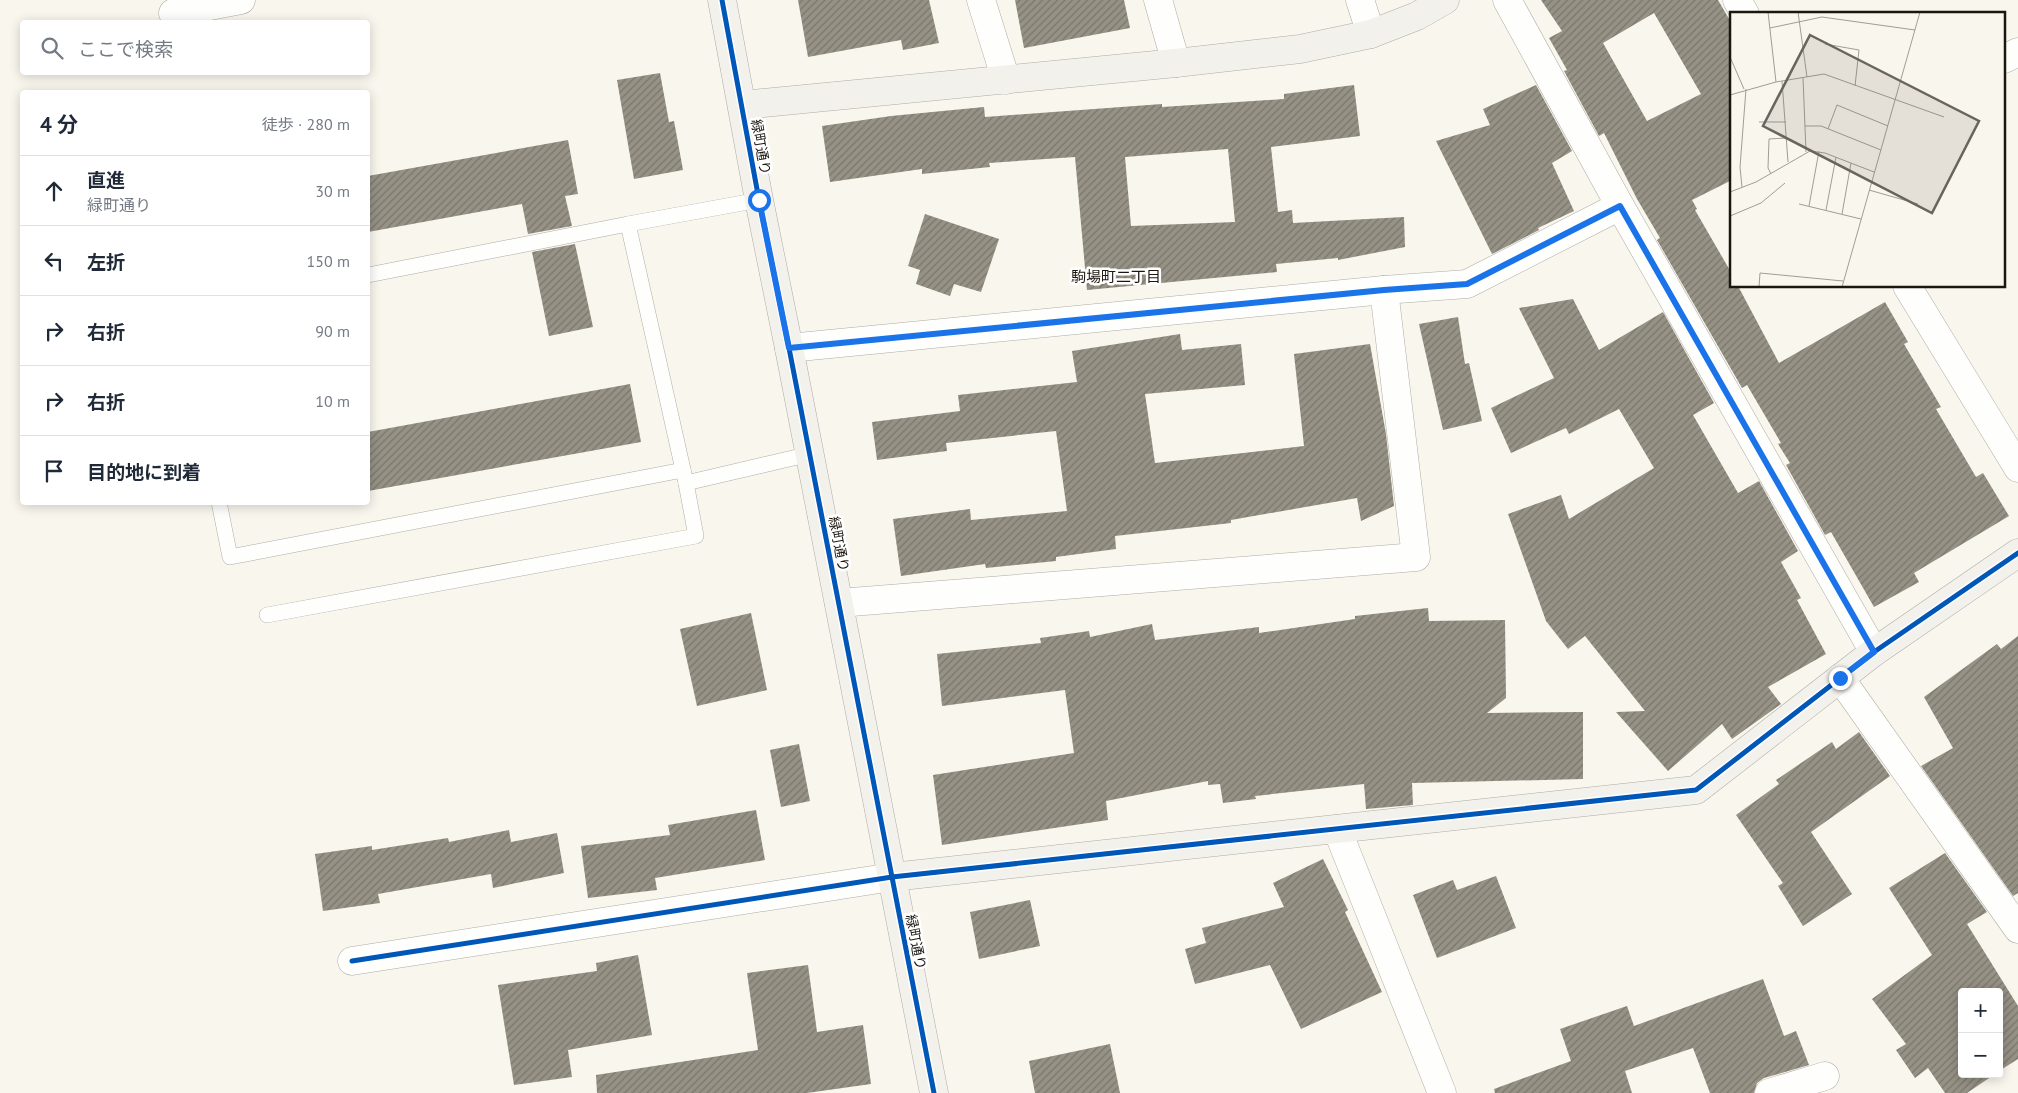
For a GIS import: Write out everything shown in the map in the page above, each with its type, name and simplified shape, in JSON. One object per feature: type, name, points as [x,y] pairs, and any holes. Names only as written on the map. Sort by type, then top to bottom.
[{"type":"street","points":[[173,13],[240,0]]},
{"type":"street","name":"緑町通り","points":[[722,0],[759,200],[934,1093]]},
{"type":"street","points":[[981,0],[1006,80]]},
{"type":"street","points":[[1158,0],[1176,64]]},
{"type":"street","points":[[1360,0],[1371,34]]},
{"type":"street","points":[[742,104],[1176,64],[1300,50],[1371,34],[1417,16],[1445,0]]},
{"type":"street","points":[[1507,0],[1620,206],[1874,652]]},
{"type":"street","points":[[2006,58],[2018,52]]},
{"type":"street","points":[[789,348],[1384,290],[1467,284],[1620,206]]},
{"type":"street","points":[[1908,288],[2018,468]]},
{"type":"street","points":[[839,603],[1416,557],[1384,290]]},
{"type":"street","points":[[352,961],[892,877],[1696,790],[1874,652],[2018,553]]},
{"type":"street","points":[[1840,678],[2018,929]]},
{"type":"street","points":[[1337,829],[1442,1093]]},
{"type":"street","points":[[1769,1093],[1825,1076]]},
{"type":"lane","points":[[370,274],[759,200]]},
{"type":"lane","points":[[267,615],[696,536],[628,224]]},
{"type":"lane","points":[[220,505],[230,557],[810,454]]},
{"type":"building","points":[[798,0],[929,0],[939,43],[903,50],[901,40],[808,57]]},
{"type":"building","points":[[1015,0],[1124,0],[1130,28],[1024,48]]},
{"type":"building","points":[[1541,0],[1718,0],[1730,21],[1730,181],[1692,200],[1697,209],[1695,210],[1730,271],[1730,288],[1739,288],[1779,363],[1885,302],[1908,342],[1904,344],[1941,407],[1936,409],[1976,477],[1983,473],[2009,516],[1914,573],[1919,582],[1874,607],[1831,532],[1825,535],[1786,465],[1790,463],[1778,444],[1781,443],[1747,385],[1742,388],[1657,240],[1660,238],[1637,199],[1604,133],[1599,136],[1564,71],[1567,70],[1549,38],[1562,31]],"holes":[[[1654,13],[1701,94],[1647,121],[1603,43]]]},
{"type":"building","points":[[660,73],[669,122],[674,121],[683,170],[634,179],[617,80]]},
{"type":"building","points":[[1354,85],[1360,136],[1271,147],[1278,212],[1292,210],[1293,223],[1404,217],[1405,247],[1338,260],[1338,258],[1276,264],[1277,272],[1087,290],[1075,157],[989,163],[990,167],[922,174],[922,169],[830,182],[822,126],[891,116],[984,107],[985,117],[1162,104],[1162,107],[1284,99],[1284,94]],"holes":[[[1228,149],[1235,222],[1131,226],[1125,157]]]},
{"type":"building","points":[[1536,85],[1572,151],[1552,163],[1574,211],[1538,228],[1539,230],[1492,254],[1436,141],[1490,125],[1483,109]]},
{"type":"building","points":[[568,140],[578,194],[565,196],[572,226],[528,234],[522,204],[370,232],[370,176]]},
{"type":"building","points":[[925,214],[999,239],[981,292],[954,284],[950,296],[916,284],[920,270],[908,266]]},
{"type":"building","points":[[575,244],[593,327],[549,336],[532,252]]},
{"type":"building","points":[[1573,299],[1599,350],[1663,312],[1714,403],[1693,415],[1738,493],[1759,481],[1798,551],[1781,562],[1801,598],[1797,600],[1826,654],[1768,687],[1781,704],[1732,739],[1722,724],[1668,771],[1616,712],[1645,711],[1585,636],[1568,649],[1546,621],[1508,514],[1561,495],[1569,519],[1654,468],[1619,409],[1569,434],[1566,428],[1511,453],[1491,408],[1554,378],[1519,308]]},
{"type":"building","points":[[1458,317],[1465,364],[1469,363],[1482,421],[1443,430],[1419,324]]},
{"type":"building","points":[[1180,334],[1182,350],[1241,344],[1245,385],[1145,394],[1155,463],[1304,446],[1294,354],[1370,344],[1386,434],[1394,506],[1361,521],[1357,498],[1231,520],[1231,523],[1115,536],[1116,549],[1056,557],[1056,561],[986,568],[985,564],[901,576],[893,519],[970,509],[971,520],[1067,511],[1056,431],[946,443],[947,451],[877,460],[872,422],[960,411],[958,395],[1077,382],[1072,351]]},
{"type":"building","points":[[630,384],[641,442],[370,491],[370,432]]},
{"type":"building","points":[[1428,608],[1429,621],[1505,620],[1506,698],[1487,713],[1583,712],[1583,779],[1412,783],[1413,805],[1366,809],[1364,784],[1255,796],[1256,799],[1223,803],[1220,784],[1208,785],[1208,781],[1106,801],[1108,820],[942,845],[933,775],[1074,753],[1065,690],[942,706],[937,654],[1041,643],[1040,638],[1089,631],[1090,637],[1152,624],[1155,640],[1259,627],[1259,633],[1355,619],[1355,616]]},
{"type":"building","points":[[751,613],[767,690],[697,706],[680,629]]},
{"type":"building","points":[[2018,636],[2018,893],[2013,896],[1921,766],[1953,748],[1924,697],[1997,644],[2001,649]]},
{"type":"building","points":[[1859,732],[1890,776],[1811,832],[1852,894],[1803,926],[1778,886],[1783,883],[1736,815],[1779,784],[1776,780],[1832,742],[1836,749]]},
{"type":"building","points":[[799,744],[810,801],[781,807],[770,750]]},
{"type":"building","points":[[756,810],[765,860],[655,878],[657,890],[588,898],[581,846],[670,835],[668,825]]},
{"type":"building","points":[[509,830],[511,842],[557,833],[564,873],[493,888],[491,874],[378,894],[380,903],[323,911],[315,854],[372,846],[372,850],[448,838],[449,842]]},
{"type":"building","points":[[1945,853],[1987,912],[1967,924],[2018,1006],[2018,1059],[2003,1068],[2003,988],[1958,988],[1958,1078],[1989,1078],[1967,1093],[1945,1093],[1928,1068],[1915,1078],[1896,1050],[1906,1044],[1872,999],[1932,955],[1889,888]]},
{"type":"building","points":[[1323,859],[1348,910],[1345,912],[1382,992],[1301,1029],[1270,965],[1195,984],[1185,949],[1206,943],[1202,928],[1284,907],[1273,883]]},
{"type":"building","points":[[1496,876],[1516,928],[1437,958],[1413,895],[1453,880],[1457,890]]},
{"type":"building","points":[[1030,900],[1040,946],[979,959],[970,912]]},
{"type":"building","points":[[638,955],[652,1035],[568,1050],[572,1077],[514,1085],[498,985],[597,971],[596,963]]},
{"type":"building","points":[[808,965],[817,1032],[863,1025],[871,1084],[807,1093],[597,1093],[596,1075],[758,1050],[747,973]]},
{"type":"building","points":[[1763,979],[1784,1036],[1796,1031],[1809,1065],[1764,1078],[1757,1083],[1754,1093],[1710,1093],[1693,1048],[1625,1071],[1632,1093],[1495,1093],[1494,1089],[1571,1061],[1560,1029],[1627,1006],[1634,1026]]},
{"type":"building","points":[[1110,1044],[1120,1093],[1035,1093],[1029,1061]]},
{"type":"cycle path","points":[[722,0],[759,200],[934,1093]]},
{"type":"cycle path","points":[[352,961],[892,877],[1696,790],[1874,652],[2018,553]]},
{"type":"district","name":"駒場町二丁目","points":[[1116,277]]},
{"type":"route","points":[[759,200],[789,348],[1384,290],[1467,284],[1620,206],[1874,652],[1840,678]]}]
